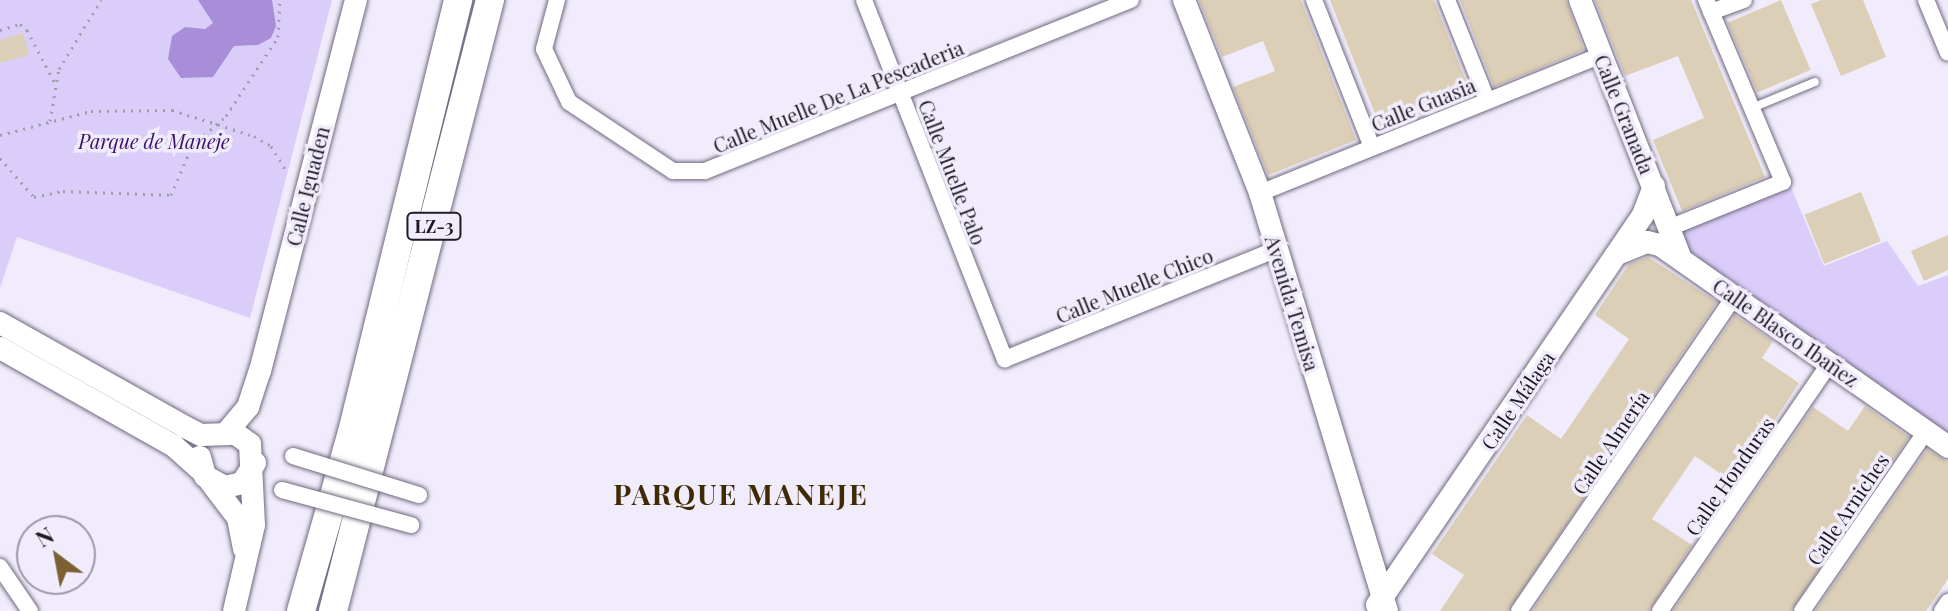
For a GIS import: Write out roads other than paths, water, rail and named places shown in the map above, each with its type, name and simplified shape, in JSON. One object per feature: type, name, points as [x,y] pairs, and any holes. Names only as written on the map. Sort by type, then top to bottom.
[{"type":"highway","name":"LZ-3","points":[[301,611],[352,432],[458,0]]},
{"type":"highway","name":"LZ-3","points":[[333,611],[490,0]]},
{"type":"street","name":"Calle Iguaden","points":[[222,433],[248,407],[260,371],[356,0]]},
{"type":"street","name":"Calle Muelle De La Pescaderia","points":[[557,0],[544,49],[569,102],[673,171],[705,171],[1131,0]]},
{"type":"street","name":"Calle Muelle Palo","points":[[864,0],[1005,359]]},
{"type":"street","name":"Avenida Temisa","points":[[1184,0],[1260,193],[1381,606]]},
{"type":"street","points":[[1314,0],[1372,147]]},
{"type":"street","points":[[1447,0],[1487,100]]},
{"type":"street","name":"Calle Granada","points":[[1580,0],[1680,257]]},
{"type":"street","points":[[1669,228],[1783,182],[1709,6],[1744,0]]},
{"type":"street","points":[[1926,0],[1948,53]]},
{"type":"street","name":"Calle Guasia","points":[[1260,193],[1602,55]]},
{"type":"street","name":"Calle Málaga","points":[[1381,606],[1643,215],[1654,186]]},
{"type":"street","name":"Calle Blasco Ibañez","points":[[1617,254],[1647,242],[1680,257],[1947,445]]},
{"type":"street","name":"Calle Muelle Chico","points":[[1005,359],[1277,249]]},
{"type":"street","name":"Calle Almería","points":[[1519,611],[1735,296]]},
{"type":"street","points":[[0,323],[185,427],[244,438],[255,457],[248,477],[234,486],[206,476]]},
{"type":"street","points":[[0,348],[174,446],[206,476],[243,530],[244,561]]},
{"type":"street","name":"Calle Honduras","points":[[1660,611],[1830,363]]},
{"type":"street","name":"Calle Iguaden","points":[[234,611],[254,525],[260,371]]},
{"type":"street","name":"Calle Arniches","points":[[1802,611],[1926,431]]},
{"type":"street","points":[[206,476],[201,454],[222,433]]},
{"type":"street","points":[[293,456],[419,495]]},
{"type":"street","points":[[282,490],[411,525]]},
{"type":"street","points":[[0,567],[30,611]]},
{"type":"street","points":[[1942,611],[1948,602]]},
{"type":"lane","points":[[1752,108],[1815,82]]},
{"type":"district","name":"PARQUE MANEJE","points":[[741,494]]},
{"type":"park label","name":"Parque de Maneje","points":[[154,140]]}]
